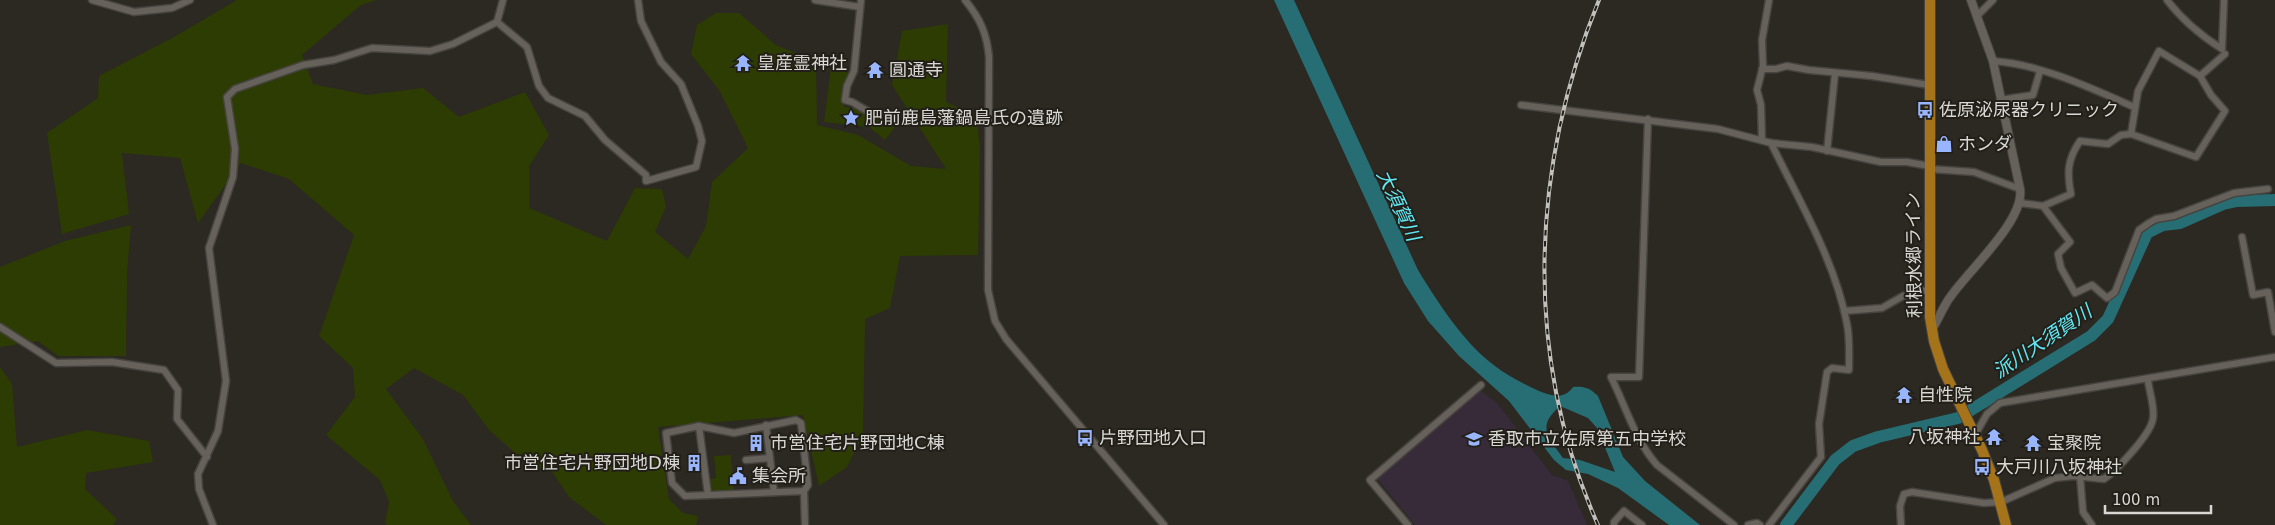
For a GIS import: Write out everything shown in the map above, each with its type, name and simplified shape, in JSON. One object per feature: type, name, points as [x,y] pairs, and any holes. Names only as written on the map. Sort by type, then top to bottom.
[{"type":"highway","name":"利根水郷ライン","points":[[1930,0],[1928,290],[1932,329],[1942,369],[1973,431],[2000,502],[2006,525]]},
{"type":"street","points":[[92,0],[134,12],[172,8],[190,0]]},
{"type":"street","points":[[213,525],[199,489],[198,474],[218,431],[226,382],[209,248],[233,177],[236,150],[227,97],[235,89],[303,65],[334,60],[372,48],[430,51],[453,44],[497,22],[503,0]]},
{"type":"street","points":[[497,22],[527,46],[539,86],[548,98],[585,116],[606,140],[646,175],[646,181],[696,167],[702,141],[681,84],[661,62],[641,21],[638,0]]},
{"type":"street","points":[[814,0],[860,4],[854,71],[847,86],[845,100],[869,112]]},
{"type":"street","points":[[965,0],[986,32],[990,57],[988,290],[995,321],[1006,340],[1164,525]]},
{"type":"street","points":[[1762,140],[1761,105],[1757,90],[1762,69],[1762,40],[1769,0]]},
{"type":"street","points":[[1932,329],[1951,296],[2011,221],[2020,203],[2020,189],[1993,61],[1971,0]]},
{"type":"street","points":[[1977,16],[1993,0]]},
{"type":"street","points":[[2167,0],[2180,17],[2200,35],[2222,49],[2224,0]]},
{"type":"street","points":[[2020,203],[2043,206],[2071,194],[2067,174],[2074,151],[2080,142],[2108,144],[2121,135],[2132,134],[2196,157],[2226,111],[2210,95],[2200,76],[2159,51],[2138,91],[2134,107],[2132,134]]},
{"type":"street","points":[[2200,76],[2225,54]]},
{"type":"street","points":[[1993,61],[2015,64],[2040,71],[2095,90],[2134,107]]},
{"type":"street","points":[[1762,69],[1776,69],[1787,66],[1835,74],[1872,76],[1929,85]]},
{"type":"street","points":[[2000,100],[2033,96],[2040,71]]},
{"type":"street","points":[[1828,151],[1835,74]]},
{"type":"street","points":[[1521,105],[1718,129],[1771,143],[1812,147],[1881,162],[1908,162],[1929,167],[1974,172],[2020,189]]},
{"type":"street","points":[[1648,119],[1639,377],[1611,378],[1637,436],[1657,465],[1734,525]]},
{"type":"street","points":[[1769,525],[1821,457],[1819,424],[1827,372],[1832,368],[1850,370],[1844,311],[1825,253],[1771,143]]},
{"type":"street","points":[[2043,206],[2070,242],[2058,254],[2061,268],[2075,293],[2092,285],[2107,298],[2115,292],[2139,230],[2149,223],[2156,219],[2174,216],[2234,193],[2268,189]]},
{"type":"street","points":[[2242,237],[2253,295],[2268,292],[2275,332]]},
{"type":"street","points":[[1844,311],[1882,308],[1903,296],[1928,290]]},
{"type":"street","points":[[0,327],[56,363],[112,362],[164,370],[178,390],[177,418],[207,456]]},
{"type":"street","points":[[1973,431],[1987,414],[2000,403],[2148,380],[2275,357]]},
{"type":"street","points":[[1900,525],[1900,506],[1904,494],[1912,492],[1984,503],[2000,502],[2055,478],[2080,476],[2100,479],[2107,477],[2146,434],[2154,419],[2148,380]]},
{"type":"street","points":[[1408,525],[1370,480],[1481,385]]},
{"type":"street","points":[[804,491],[684,496],[672,483],[666,433],[699,426],[734,433],[796,420],[801,423],[808,486],[804,491],[805,525]]},
{"type":"street","points":[[766,425],[774,492]]},
{"type":"street","points":[[699,426],[708,496]]},
{"type":"street","points":[[746,460],[770,458]]},
{"type":"street","points":[[2080,476],[2084,512],[2092,525]]},
{"type":"street","points":[[1614,525],[1614,522],[1624,511],[1642,525]]},
{"type":"street","points":[[1748,525],[1757,523],[1760,525]]},
{"type":"shaded area","name":"香取市立佐原第五中学校","points":[[1480,390],[1497,403],[1552,475],[1568,481],[1587,525],[1415,525],[1377,478]]},
{"type":"green space","points":[[237,0],[377,0],[361,5],[302,55],[313,84],[367,95],[423,88],[459,117],[525,92],[549,135],[529,166],[529,208],[607,241],[635,188],[662,189],[666,207],[655,232],[688,259],[706,226],[712,182],[748,148],[719,90],[691,54],[697,25],[716,13],[739,13],[776,45],[816,62],[817,125],[858,135],[911,166],[946,169],[892,85],[902,31],[948,24],[946,102],[977,117],[980,151],[978,255],[900,256],[890,308],[865,319],[863,435],[847,467],[819,486],[803,415],[658,427],[669,499],[683,513],[698,516],[696,525],[606,525],[569,497],[553,473],[524,461],[489,430],[463,395],[414,368],[386,389],[423,439],[453,501],[471,525],[387,525],[385,523],[389,502],[380,480],[326,435],[355,397],[353,368],[319,336],[354,235],[289,179],[241,163],[198,223],[180,158],[122,153],[129,214],[62,234],[47,133],[98,98],[99,76],[174,37]]},
{"type":"green space","points":[[831,67],[848,69],[844,107],[887,111],[900,121],[885,140],[869,127],[824,122]]},
{"type":"green space","points":[[131,225],[127,273],[126,356],[58,356],[38,341],[0,347],[0,267],[65,241]]},
{"type":"green space","points":[[0,367],[12,384],[17,447],[87,430],[149,441],[153,462],[86,473],[85,489],[117,519],[113,525],[0,525]]},
{"type":"green space","points":[[731,455],[734,490],[711,492],[709,479],[716,478],[714,456]]},
{"type":"water","points":[[1274,0],[1294,0],[1418,270],[1462,334],[1472,346],[1495,366],[1516,380],[1539,391],[1557,396],[1566,394],[1573,387],[1580,387],[1587,388],[1595,393],[1598,396],[1623,457],[1645,481],[1700,525],[1669,525],[1618,488],[1588,474],[1566,470],[1554,460],[1509,401],[1459,356],[1428,321],[1404,283]],"holes":[[[1560,406],[1588,418],[1597,428],[1615,472],[1580,460],[1563,458],[1549,438],[1546,426],[1548,420]]]},
{"type":"waterway","name":"派川大須賀川","points":[[1786,525],[1835,460],[1853,446],[1878,437],[1958,418],[2091,336],[2108,319],[2147,233],[2163,225],[2180,223],[2223,204],[2237,201],[2275,200]]},
{"type":"railway","points":[[1598,525],[1574,461],[1557,396],[1547,330],[1545,263],[1549,196],[1559,130],[1576,64],[1599,0]]},
{"type":"place","name":"皇産霊神社","points":[[743,63]]},
{"type":"place","name":"圓通寺","points":[[875,70]]},
{"type":"place","name":"佐原泌尿器クリニック","points":[[1925,110]]},
{"type":"place","name":"肥前鹿島藩鍋島氏の遺跡","points":[[851,118]]},
{"type":"place","name":"ホンダ","points":[[1944,144]]},
{"type":"place","name":"自性院","points":[[1904,395]]},
{"type":"place","name":"八坂神社","points":[[1994,437]]},
{"type":"place","name":"片野団地入口","points":[[1085,438]]},
{"type":"place","name":"香取市立佐原第五中学校","points":[[1474,439]]},
{"type":"place","name":"市営住宅片野団地C棟","points":[[756,443]]},
{"type":"place","name":"宝聚院","points":[[2033,443]]},
{"type":"place","name":"市営住宅片野団地D棟","points":[[694,463]]},
{"type":"place","name":"大戸川八坂神社","points":[[1982,467]]},
{"type":"place","name":"集会所","points":[[738,476]]},
{"type":"water label","name":"大須賀川","points":[[1399,205]]}]
